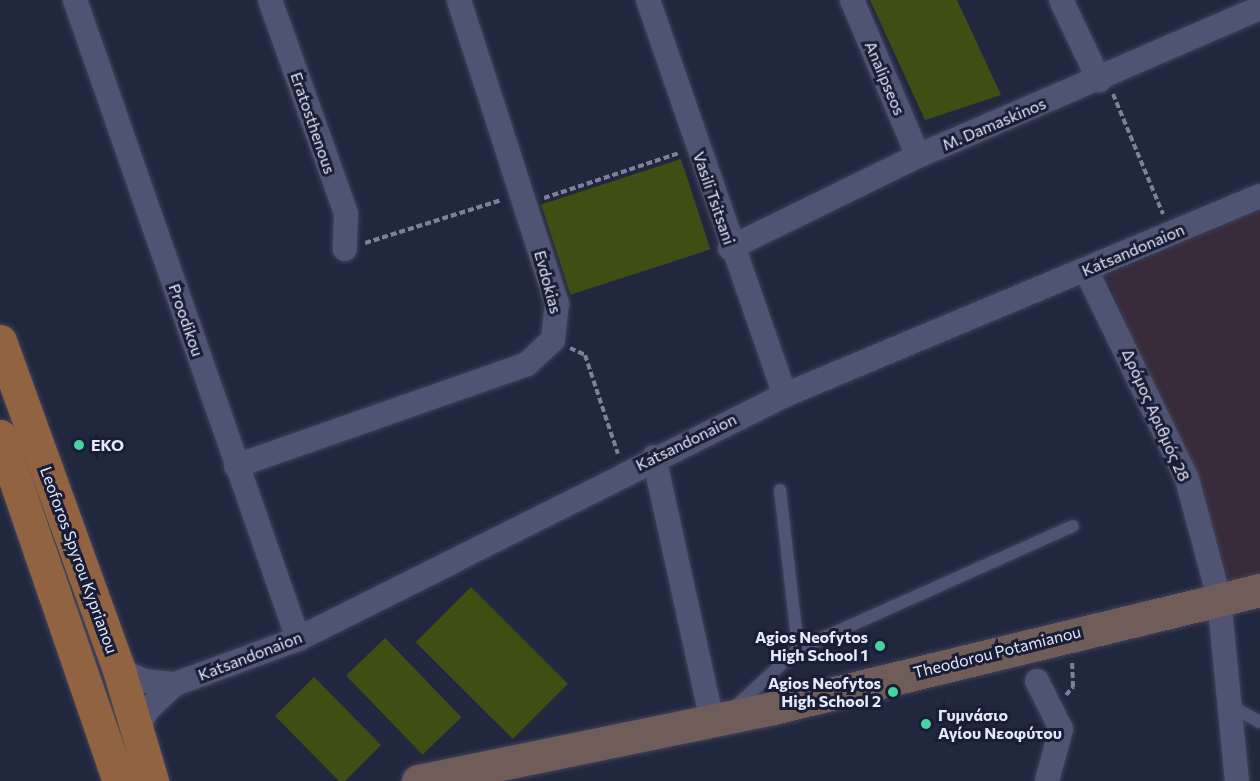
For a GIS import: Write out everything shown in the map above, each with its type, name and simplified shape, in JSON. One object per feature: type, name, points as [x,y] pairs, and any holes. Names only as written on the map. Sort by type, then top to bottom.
[{"type":"main road","name":"Leoforos Spyrou Kyprianou","points":[[0,341],[119,670],[152,781]]},
{"type":"main road","name":"Leoforos Spyrou Kyprianou","points":[[0,436],[119,781]]},
{"type":"main road","name":"Theodorou Potamianou","points":[[418,781],[716,720],[1260,590]]},
{"type":"street","name":"Proodikou","points":[[75,0],[298,639]]},
{"type":"street","name":"Eratosthenous","points":[[270,0],[346,214],[345,249]]},
{"type":"street","name":"Evdokias","points":[[236,466],[527,364],[553,340],[557,304],[459,0]]},
{"type":"street","name":"Vasili Tsitsani","points":[[648,0],[730,248],[785,395]]},
{"type":"street","name":"Analipseos","points":[[852,0],[918,156]]},
{"type":"street","points":[[1061,0],[1102,78]]},
{"type":"street","name":"M. Damaskinos","points":[[730,248],[918,156],[1260,8]]},
{"type":"street","name":"Katsandonaion","points":[[119,670],[145,681],[175,684],[298,639],[654,457],[785,395],[1260,196]]},
{"type":"street","name":"Δρόμος Αριθμός 28","points":[[1086,270],[1187,479],[1219,598],[1238,781]]},
{"type":"street","points":[[654,457],[716,720]]},
{"type":"street","points":[[1037,681],[1061,729],[1047,781]]},
{"type":"street","points":[[137,730],[147,710],[175,684]]},
{"type":"lane","points":[[780,490],[798,649]]},
{"type":"lane","points":[[716,720],[798,649],[1073,526]]},
{"type":"lane","points":[[1230,705],[1260,722]]},
{"type":"path","points":[[1102,78],[1171,234]]},
{"type":"path","points":[[345,249],[697,147]]},
{"type":"path","points":[[553,340],[585,355],[624,473]]},
{"type":"path","points":[[1052,711],[1073,687],[1071,655]]},
{"type":"shaded area","points":[[1260,210],[1260,581],[1233,587],[1107,276]]},
{"type":"green space","points":[[870,0],[957,0],[1001,95],[925,120]]},
{"type":"green space","points":[[681,159],[710,249],[571,295],[541,204]]},
{"type":"green space","points":[[471,587],[568,684],[513,739],[416,642]]},
{"type":"green space","points":[[385,638],[461,717],[423,755],[346,676]]},
{"type":"green space","points":[[314,677],[381,745],[345,781],[339,781],[275,716]]},
{"type":"place","name":"EKO","points":[[79,445]]},
{"type":"place","name":"Agios Neofytos High School 1","points":[[880,646]]},
{"type":"place","name":"Agios Neofytos High School 2","points":[[893,692]]},
{"type":"place","name":"Γυμνάσιο Αγίου Νεοφύτου","points":[[926,724]]}]
